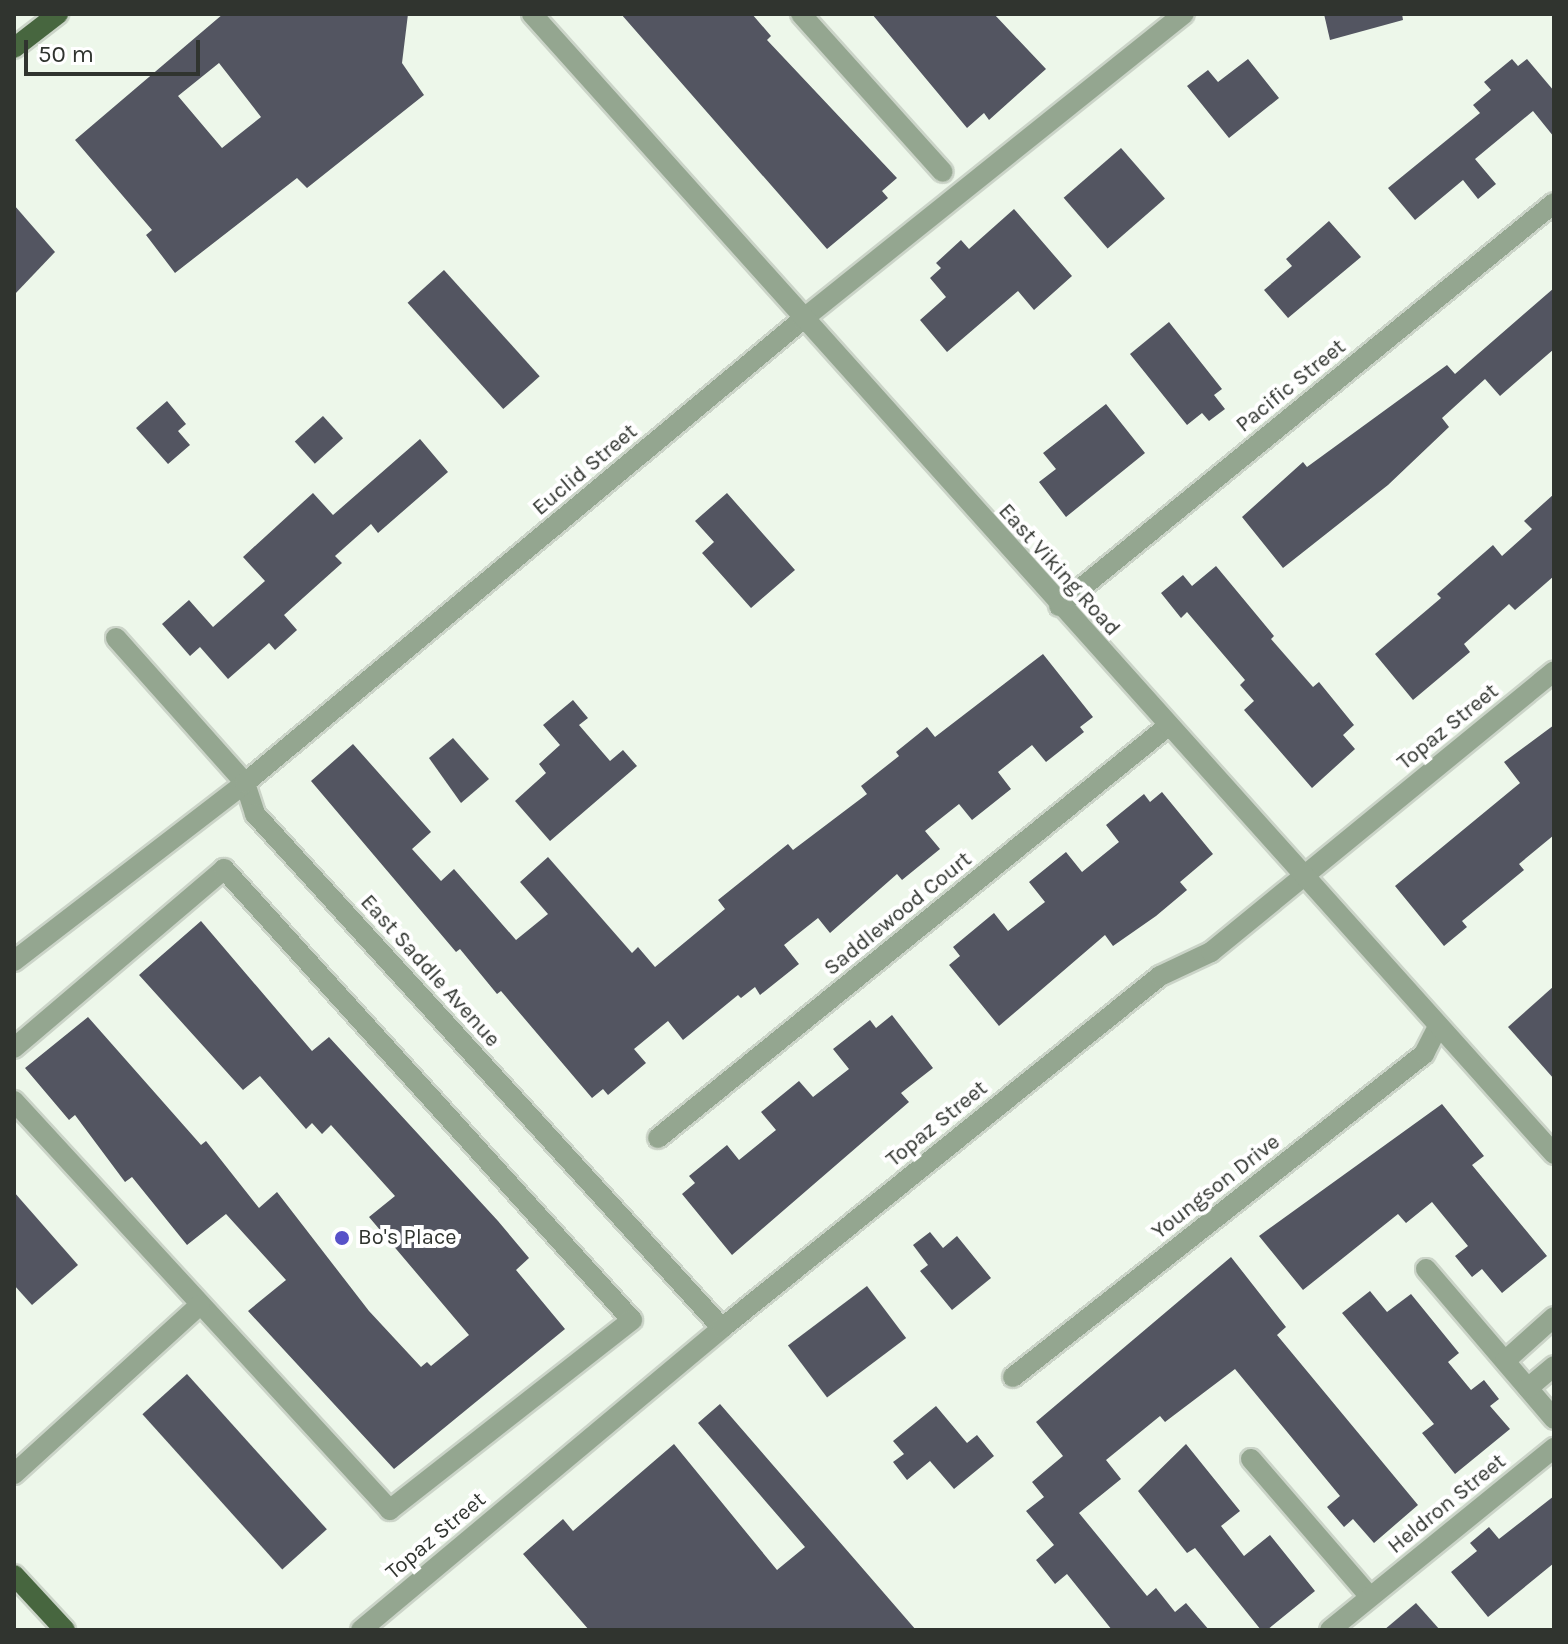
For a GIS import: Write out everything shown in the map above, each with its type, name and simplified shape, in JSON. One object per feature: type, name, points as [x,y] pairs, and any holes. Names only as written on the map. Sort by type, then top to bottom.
[{"type":"main road","points":[[14,48],[58,14]]},
{"type":"main road","points":[[14,1575],[65,1630]]},
{"type":"street","name":"East Viking Road","points":[[532,14],[1302,878],[1554,1154]]},
{"type":"street","points":[[801,14],[943,172]]},
{"type":"street","name":"Euclid Street","points":[[14,961],[245,783],[803,319],[1184,14]]},
{"type":"street","name":"Pacific Street","points":[[1059,606],[1554,203]]},
{"type":"street","name":"East Saddle Avenue","points":[[116,638],[245,783],[255,814],[722,1328]]},
{"type":"street","name":"Topaz Street","points":[[361,1630],[722,1328],[1160,976],[1211,952],[1554,671]]},
{"type":"street","name":"Saddlewood Court","points":[[658,1138],[1167,727]]},
{"type":"street","points":[[14,1048],[224,869],[632,1320],[390,1510],[14,1101]]},
{"type":"street","name":"Youngson Drive","points":[[1013,1377],[1424,1054],[1438,1026]]},
{"type":"street","points":[[1426,1269],[1554,1419]]},
{"type":"street","points":[[14,1474],[200,1305]]},
{"type":"street","points":[[1505,1361],[1554,1317]]},
{"type":"street","points":[[1528,1388],[1554,1366]]},
{"type":"street","name":"Heldron Street","points":[[1330,1630],[1554,1448]]},
{"type":"street","points":[[1251,1459],[1370,1597]]},
{"type":"building","points":[[223,14],[408,14],[402,63],[424,95],[307,188],[297,178],[175,273],[146,235],[152,230],[75,140]],"holes":[[[219,63],[261,117],[222,148],[178,96]]]},
{"type":"building","points":[[621,14],[752,14],[771,36],[767,40],[897,178],[882,191],[888,198],[827,249]]},
{"type":"building","points":[[872,14],[994,14],[1046,69],[989,120],[984,113],[967,128]]},
{"type":"building","points":[[1324,14],[1402,14],[1403,20],[1330,40]]},
{"type":"building","points":[[1248,59],[1279,98],[1229,138],[1187,86],[1208,70],[1218,82]]},
{"type":"building","points":[[1512,59],[1518,66],[1527,59],[1554,91],[1554,137],[1533,111],[1475,159],[1496,184],[1478,199],[1463,180],[1415,220],[1388,188],[1480,113],[1473,105],[1491,90],[1484,82]]},
{"type":"building","points":[[1121,148],[1165,199],[1108,248],[1064,198]]},
{"type":"building","points":[[14,205],[55,252],[14,295]]},
{"type":"building","points":[[1014,209],[1072,276],[1034,310],[1018,291],[947,352],[920,320],[946,297],[930,278],[941,268],[936,263],[961,240],[969,249]]},
{"type":"building","points":[[1329,221],[1361,257],[1288,318],[1264,290],[1292,266],[1286,259]]},
{"type":"building","points":[[444,270],[540,376],[503,409],[408,303]]},
{"type":"building","points":[[1554,288],[1554,349],[1500,396],[1485,379],[1442,418],[1449,427],[1388,485],[1283,568],[1242,517],[1303,462],[1307,467],[1447,365],[1455,374]]},
{"type":"building","points":[[1169,322],[1222,389],[1214,395],[1225,409],[1209,421],[1202,413],[1187,425],[1130,354]]},
{"type":"building","points":[[167,401],[186,424],[178,431],[190,445],[168,464],[136,428]]},
{"type":"building","points":[[1106,404],[1145,453],[1066,517],[1039,482],[1056,469],[1043,453]]},
{"type":"building","points":[[323,416],[343,438],[315,464],[295,441]]},
{"type":"building","points":[[420,439],[448,472],[378,533],[371,524],[335,556],[342,563],[284,615],[297,630],[275,650],[269,643],[228,679],[200,647],[190,656],[162,624],[189,600],[213,627],[265,581],[243,557],[313,493],[333,515]]},
{"type":"building","points":[[727,493],[795,570],[751,608],[702,553],[714,542],[695,521]]},
{"type":"building","points":[[1554,494],[1554,576],[1515,610],[1509,604],[1464,644],[1470,652],[1413,700],[1375,654],[1441,598],[1437,594],[1493,545],[1502,556],[1532,529],[1524,521]]},
{"type":"building","points":[[1216,566],[1274,636],[1271,639],[1313,687],[1319,682],[1354,725],[1343,735],[1355,749],[1312,788],[1244,710],[1254,701],[1240,685],[1245,680],[1187,612],[1181,618],[1161,593],[1183,575],[1192,586]]},
{"type":"building","points":[[1043,654],[1093,717],[1080,727],[1084,732],[1046,762],[1032,745],[998,772],[1011,789],[972,820],[959,804],[925,831],[940,849],[902,880],[897,874],[830,933],[818,918],[784,945],[799,964],[760,995],[755,987],[741,998],[738,995],[683,1040],[668,1021],[634,1049],[646,1063],[608,1095],[603,1089],[592,1098],[501,991],[497,994],[460,949],[456,952],[311,781],[353,744],[431,832],[412,849],[441,881],[454,869],[516,940],[548,914],[520,882],[548,857],[632,953],[638,947],[655,967],[725,909],[718,900],[788,844],[793,850],[867,794],[861,786],[899,756],[896,752],[927,727],[935,737]]},
{"type":"building","points":[[573,700],[588,718],[579,725],[610,761],[623,750],[637,766],[550,841],[515,801],[546,773],[539,764],[560,745],[543,725]]},
{"type":"building","points":[[1554,725],[1554,835],[1519,864],[1524,870],[1462,921],[1467,927],[1444,946],[1395,886],[1520,783],[1504,762]]},
{"type":"building","points":[[453,738],[489,779],[461,803],[429,758]]},
{"type":"building","points":[[1162,792],[1213,854],[1180,882],[1187,890],[1156,916],[1113,946],[1105,935],[999,1026],[949,965],[960,956],[953,947],[994,913],[1008,931],[1045,902],[1029,882],[1066,852],[1082,872],[1119,842],[1106,825],[1144,794],[1150,802]]},
{"type":"building","points":[[201,921],[312,1051],[329,1037],[498,1221],[529,1258],[516,1270],[565,1329],[394,1469],[248,1311],[286,1280],[226,1214],[187,1245],[132,1177],[125,1182],[75,1115],[69,1120],[25,1068],[88,1017],[201,1145],[206,1141],[259,1208],[277,1192],[369,1311],[421,1367],[427,1362],[431,1366],[469,1335],[369,1217],[395,1196],[331,1125],[322,1134],[312,1123],[306,1129],[260,1076],[243,1090],[139,975]]},
{"type":"building","points":[[1554,986],[1554,1079],[1508,1027]]},
{"type":"building","points":[[892,1015],[933,1068],[901,1093],[909,1102],[732,1255],[682,1194],[695,1183],[689,1176],[727,1145],[739,1160],[776,1130],[761,1112],[799,1081],[813,1097],[849,1069],[833,1049],[870,1020],[876,1028]]},
{"type":"building","points":[[1442,1104],[1484,1156],[1472,1165],[1547,1256],[1502,1293],[1482,1269],[1472,1277],[1455,1256],[1468,1246],[1432,1202],[1406,1223],[1398,1214],[1303,1290],[1259,1236]]},
{"type":"building","points":[[14,1192],[78,1265],[32,1305],[14,1285]]},
{"type":"building","points":[[930,1232],[943,1248],[957,1236],[991,1278],[952,1310],[920,1271],[928,1265],[913,1245]]},
{"type":"building","points":[[1231,1257],[1286,1327],[1277,1335],[1418,1505],[1374,1543],[1353,1519],[1344,1527],[1327,1507],[1340,1496],[1235,1369],[1165,1422],[1160,1416],[1106,1460],[1121,1479],[1079,1513],[1147,1596],[1156,1588],[1175,1612],[1186,1603],[1209,1630],[1112,1630],[1067,1574],[1055,1584],[1036,1560],[1054,1545],[1026,1511],[1044,1497],[1032,1482],[1063,1456],[1036,1422]]},
{"type":"building","points":[[867,1286],[906,1338],[827,1397],[788,1346]]},
{"type":"building","points":[[1370,1291],[1387,1312],[1411,1294],[1459,1353],[1448,1362],[1471,1390],[1484,1380],[1499,1399],[1490,1406],[1510,1429],[1455,1474],[1422,1433],[1434,1424],[1342,1313]]},
{"type":"building","points":[[187,1374],[327,1529],[282,1569],[142,1414]]},
{"type":"building","points":[[720,1404],[916,1630],[589,1630],[523,1554],[563,1519],[573,1531],[674,1444],[777,1570],[805,1547],[698,1423]]},
{"type":"building","points":[[936,1406],[967,1443],[977,1435],[994,1456],[954,1489],[930,1461],[907,1480],[893,1462],[904,1454],[893,1441]]},
{"type":"building","points":[[1186,1444],[1240,1511],[1221,1526],[1244,1556],[1270,1535],[1315,1591],[1267,1630],[1261,1630],[1195,1548],[1187,1553],[1138,1491]]},
{"type":"building","points":[[1554,1496],[1554,1563],[1488,1617],[1451,1572],[1477,1551],[1470,1543],[1489,1527],[1499,1539]]},
{"type":"building","points":[[1416,1603],[1440,1630],[1384,1630]]},
{"type":"place","name":"Bo's Place","points":[[342,1238]]}]
